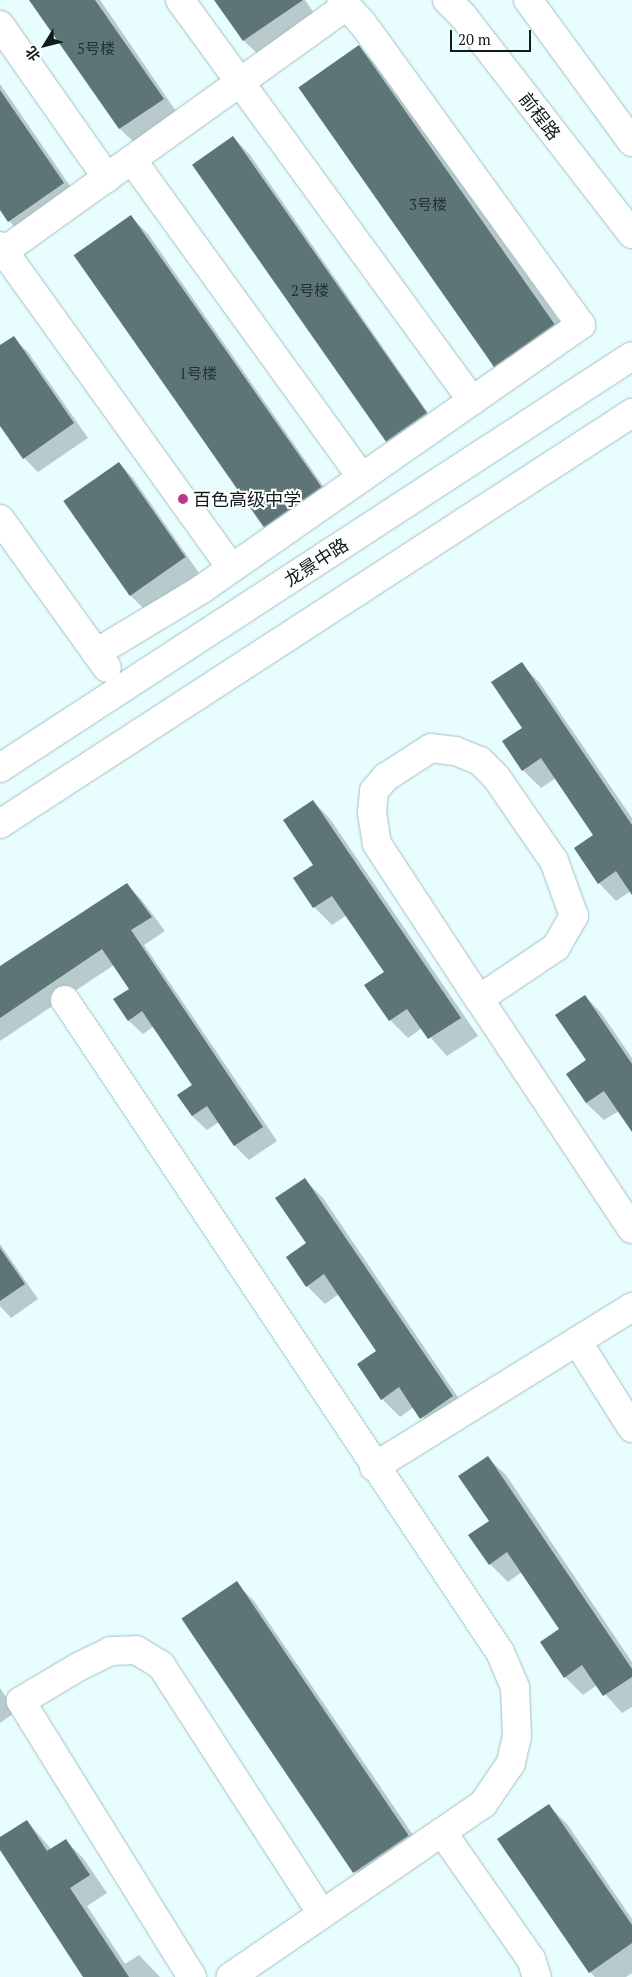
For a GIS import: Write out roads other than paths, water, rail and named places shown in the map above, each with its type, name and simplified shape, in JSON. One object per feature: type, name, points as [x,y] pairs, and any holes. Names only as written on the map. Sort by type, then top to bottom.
[{"type":"street","points":[[180,0],[472,401]]},
{"type":"street","name":"前程路","points":[[447,0],[462,16],[632,234]]},
{"type":"street","points":[[528,0],[632,142]]},
{"type":"street","points":[[0,519],[102,660],[581,325],[362,23],[344,3],[241,82],[107,178],[1,250],[232,568]]},
{"type":"street","points":[[0,25],[107,178]]},
{"type":"street","points":[[132,160],[362,478]]},
{"type":"street","name":"龙景中路","points":[[0,768],[632,356]]},
{"type":"street","points":[[0,824],[632,413]]},
{"type":"street","points":[[479,999],[556,947],[574,916],[554,861],[496,777],[480,761],[455,751],[432,748],[386,777],[374,792],[372,813],[377,844],[479,999],[632,1229]]},
{"type":"street","points":[[65,1000],[374,1467],[500,1652],[515,1688],[518,1736],[511,1763],[483,1804],[322,1912],[230,1977]]},
{"type":"street","points":[[374,1467],[632,1307]]},
{"type":"street","points":[[577,1341],[632,1428]]},
{"type":"street","points":[[192,1977],[21,1701],[78,1666],[111,1651],[136,1650],[161,1665],[322,1912]]},
{"type":"street","points":[[442,1832],[531,1959],[537,1977]]},
{"type":"place","name":"百色高级中学","points":[[183,499]]}]
